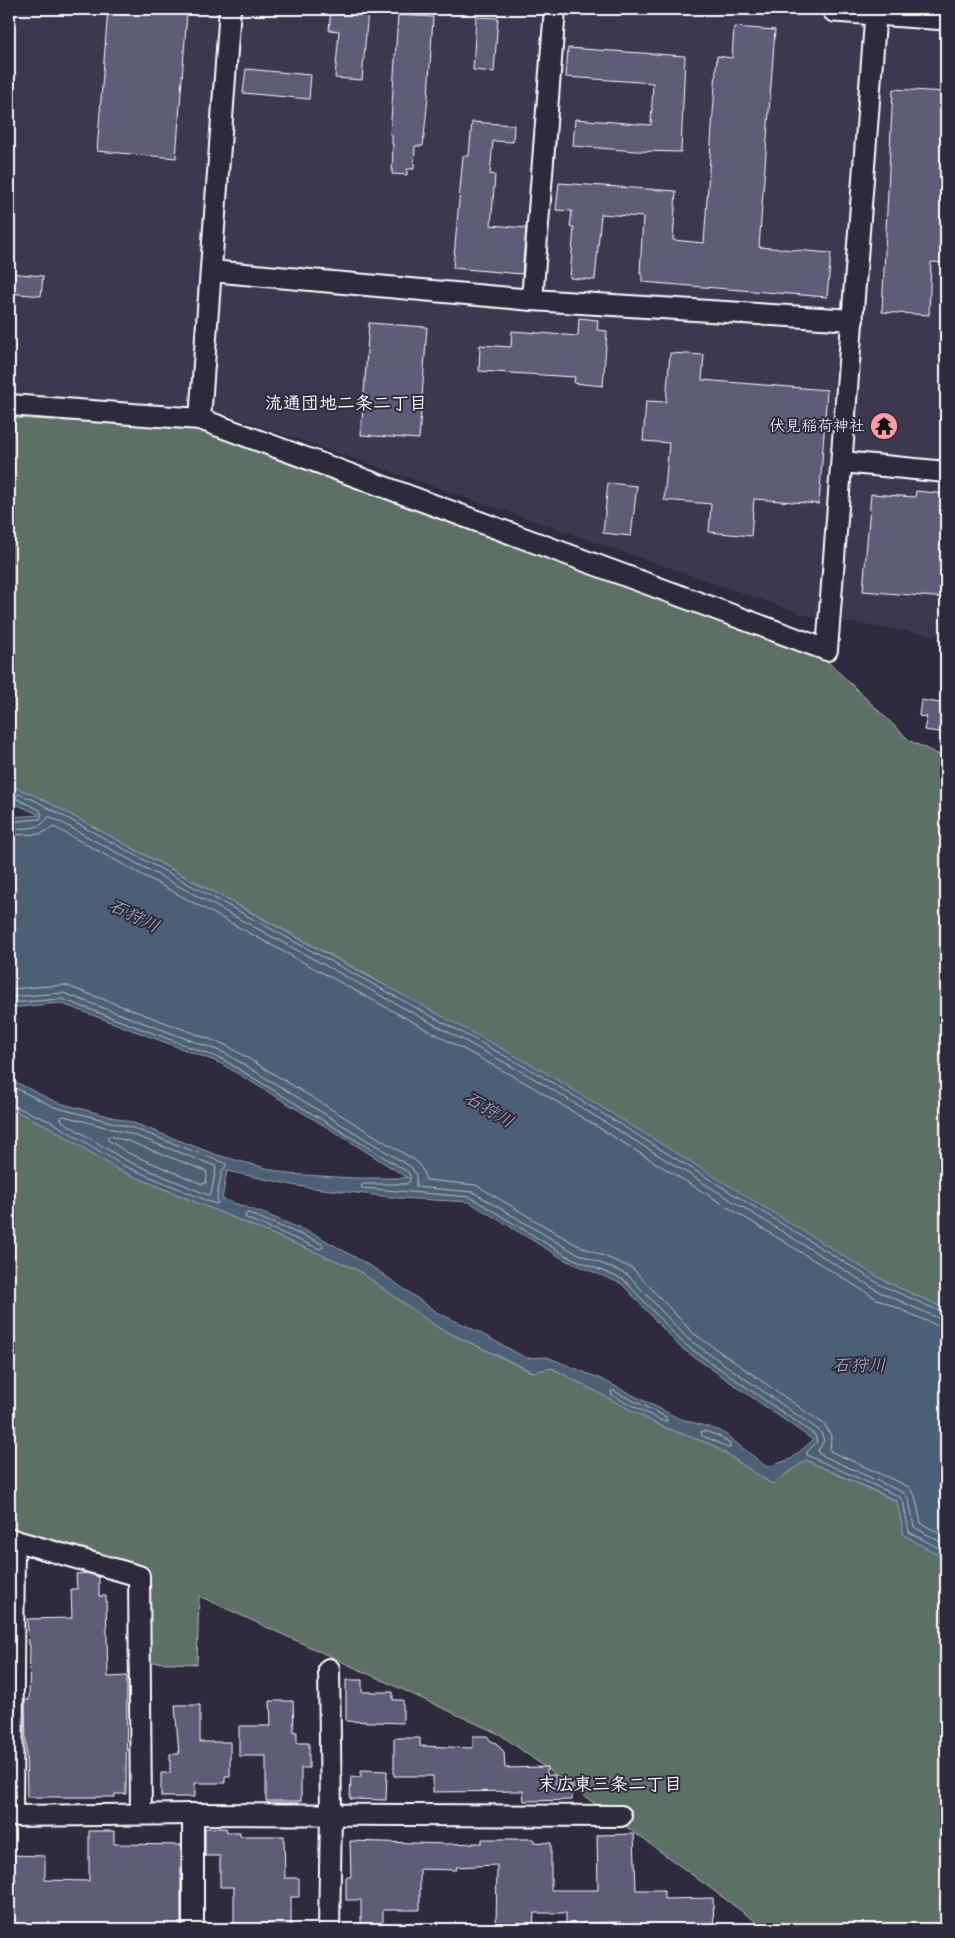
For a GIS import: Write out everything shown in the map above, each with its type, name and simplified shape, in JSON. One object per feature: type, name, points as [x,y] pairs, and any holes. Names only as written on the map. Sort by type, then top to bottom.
[{"type":"street","points":[[200,419],[230,9]]},
{"type":"street","points":[[532,300],[555,9]]},
{"type":"street","points":[[835,9],[876,10],[946,18]]},
{"type":"street","points":[[9,405],[200,419],[827,650],[876,10]]},
{"type":"street","points":[[211,271],[532,300],[852,320]]},
{"type":"street","points":[[842,462],[946,472]]},
{"type":"street","points":[[141,1814],[139,1576],[11,1540],[10,1816],[141,1814],[621,1816]]},
{"type":"street","points":[[329,1669],[331,1814],[329,1929]]},
{"type":"street","points":[[193,1814],[193,1929]]},
{"type":"shaded area","points":[[9,9],[946,9],[946,637],[812,617],[210,409],[9,394]]},
{"type":"green space","points":[[9,418],[203,428],[824,658],[910,741],[946,758],[946,1309],[886,1282],[371,977],[36,796],[9,785]]},
{"type":"green space","points":[[9,1108],[50,1127],[119,1170],[356,1269],[439,1328],[532,1372],[552,1368],[661,1426],[713,1445],[772,1484],[806,1460],[898,1502],[904,1535],[946,1559],[946,1929],[766,1929],[501,1735],[199,1596],[197,1664],[146,1662],[143,1571],[9,1536]]},
{"type":"water","name":"石狩川","points":[[9,785],[36,796],[541,1070],[886,1282],[946,1309],[946,1559],[904,1535],[897,1501],[806,1460],[772,1484],[713,1445],[661,1426],[552,1368],[533,1372],[439,1328],[356,1269],[119,1170],[50,1127],[9,1108],[9,1079],[56,1102],[131,1122],[217,1155],[288,1174],[354,1178],[408,1178],[220,1063],[60,1003],[9,1008],[9,817],[40,815],[9,801]],"holes":[[[227,1171],[297,1186],[399,1198],[469,1202],[565,1260],[622,1284],[680,1347],[813,1440],[791,1459],[767,1467],[721,1431],[678,1418],[601,1379],[547,1357],[526,1358],[471,1328],[438,1313],[377,1270],[318,1236],[268,1215],[222,1199]]]},
{"type":"building","points":[[108,9],[172,9],[176,12],[187,13],[176,158],[97,151]]},
{"type":"building","points":[[331,9],[368,10],[362,80],[335,78],[339,31],[329,30]]},
{"type":"building","points":[[398,15],[433,17],[423,146],[415,146],[414,169],[407,169],[407,175],[392,174],[393,144],[392,135],[390,135]]},
{"type":"building","points":[[476,17],[498,18],[494,72],[473,70]]},
{"type":"building","points":[[734,27],[775,30],[759,247],[831,253],[827,297],[642,282],[642,274],[640,274],[643,217],[601,214],[595,280],[570,278],[574,227],[570,227],[572,211],[556,210],[559,183],[676,191],[673,240],[704,243],[717,56],[732,58]]},
{"type":"building","points":[[568,48],[685,56],[681,152],[573,146],[575,119],[651,125],[653,83],[566,77]]},
{"type":"building","points":[[246,69],[311,75],[309,99],[243,93]]},
{"type":"building","points":[[893,89],[946,92],[946,263],[931,262],[929,315],[882,312]]},
{"type":"building","points":[[472,122],[514,125],[513,142],[493,141],[490,174],[495,175],[491,225],[526,228],[522,274],[453,268],[463,156],[469,156]]},
{"type":"building","points":[[9,273],[43,276],[41,296],[9,293]]},
{"type":"building","points":[[579,318],[598,320],[597,330],[607,331],[603,386],[574,383],[575,377],[479,371],[480,345],[511,347],[512,331],[578,336]]},
{"type":"building","points":[[369,323],[427,327],[419,439],[361,435]]},
{"type":"building","points":[[670,353],[704,355],[702,380],[827,390],[819,504],[754,499],[751,536],[709,532],[711,504],[664,500],[669,443],[643,441],[646,401],[666,402]]},
{"type":"building","points":[[608,483],[637,486],[631,536],[603,533]]},
{"type":"building","points":[[916,491],[946,494],[946,598],[863,591],[871,494],[915,497]]},
{"type":"building","points":[[921,700],[946,704],[946,733],[924,730],[927,717],[919,716]]},
{"type":"building","points":[[87,1573],[99,1577],[99,1596],[106,1596],[108,1677],[127,1676],[126,1794],[115,1794],[115,1797],[27,1797],[25,1700],[29,1700],[30,1645],[27,1619],[72,1618],[71,1589],[77,1589],[76,1574]]},
{"type":"building","points":[[346,1680],[362,1680],[362,1692],[393,1692],[393,1700],[403,1700],[403,1723],[346,1721]]},
{"type":"building","points":[[270,1701],[293,1701],[294,1732],[297,1732],[297,1743],[309,1743],[309,1768],[301,1768],[301,1801],[266,1801],[266,1756],[239,1756],[239,1726],[271,1726]]},
{"type":"building","points":[[175,1705],[200,1705],[200,1742],[230,1742],[230,1776],[225,1776],[225,1783],[195,1783],[195,1797],[161,1797],[161,1773],[170,1773],[170,1754],[179,1754]]},
{"type":"building","points":[[473,1736],[487,1736],[496,1743],[504,1752],[505,1768],[547,1767],[547,1775],[555,1775],[556,1784],[572,1785],[572,1800],[524,1801],[523,1791],[433,1792],[433,1776],[394,1776],[394,1738],[420,1738],[420,1746],[473,1748]]},
{"type":"building","points":[[361,1770],[387,1771],[386,1800],[350,1799],[351,1776],[361,1777]]},
{"type":"building","points":[[205,1828],[226,1828],[227,1832],[240,1832],[240,1836],[284,1836],[285,1878],[299,1878],[299,1897],[291,1897],[291,1929],[234,1927],[234,1887],[220,1887],[220,1856],[205,1856]]},
{"type":"building","points":[[89,1831],[114,1831],[114,1844],[181,1845],[181,1929],[13,1929],[14,1873],[9,1873],[9,1855],[45,1856],[45,1880],[89,1881]]},
{"type":"building","points":[[634,1834],[636,1890],[664,1890],[664,1899],[713,1898],[714,1929],[622,1929],[622,1922],[582,1923],[583,1929],[566,1929],[566,1913],[534,1913],[533,1929],[496,1927],[497,1865],[457,1867],[456,1870],[420,1869],[420,1910],[383,1910],[383,1929],[361,1929],[361,1900],[346,1900],[346,1877],[351,1877],[350,1841],[446,1844],[482,1843],[482,1839],[534,1839],[534,1842],[551,1843],[551,1890],[598,1890],[597,1835]]},
{"type":"place","name":"伏見稲荷神社","points":[[884,426]]},
{"type":"district","name":"流通団地二条二丁目","points":[[346,403]]},
{"type":"district","name":"末広東三条二丁目","points":[[610,1784]]}]
